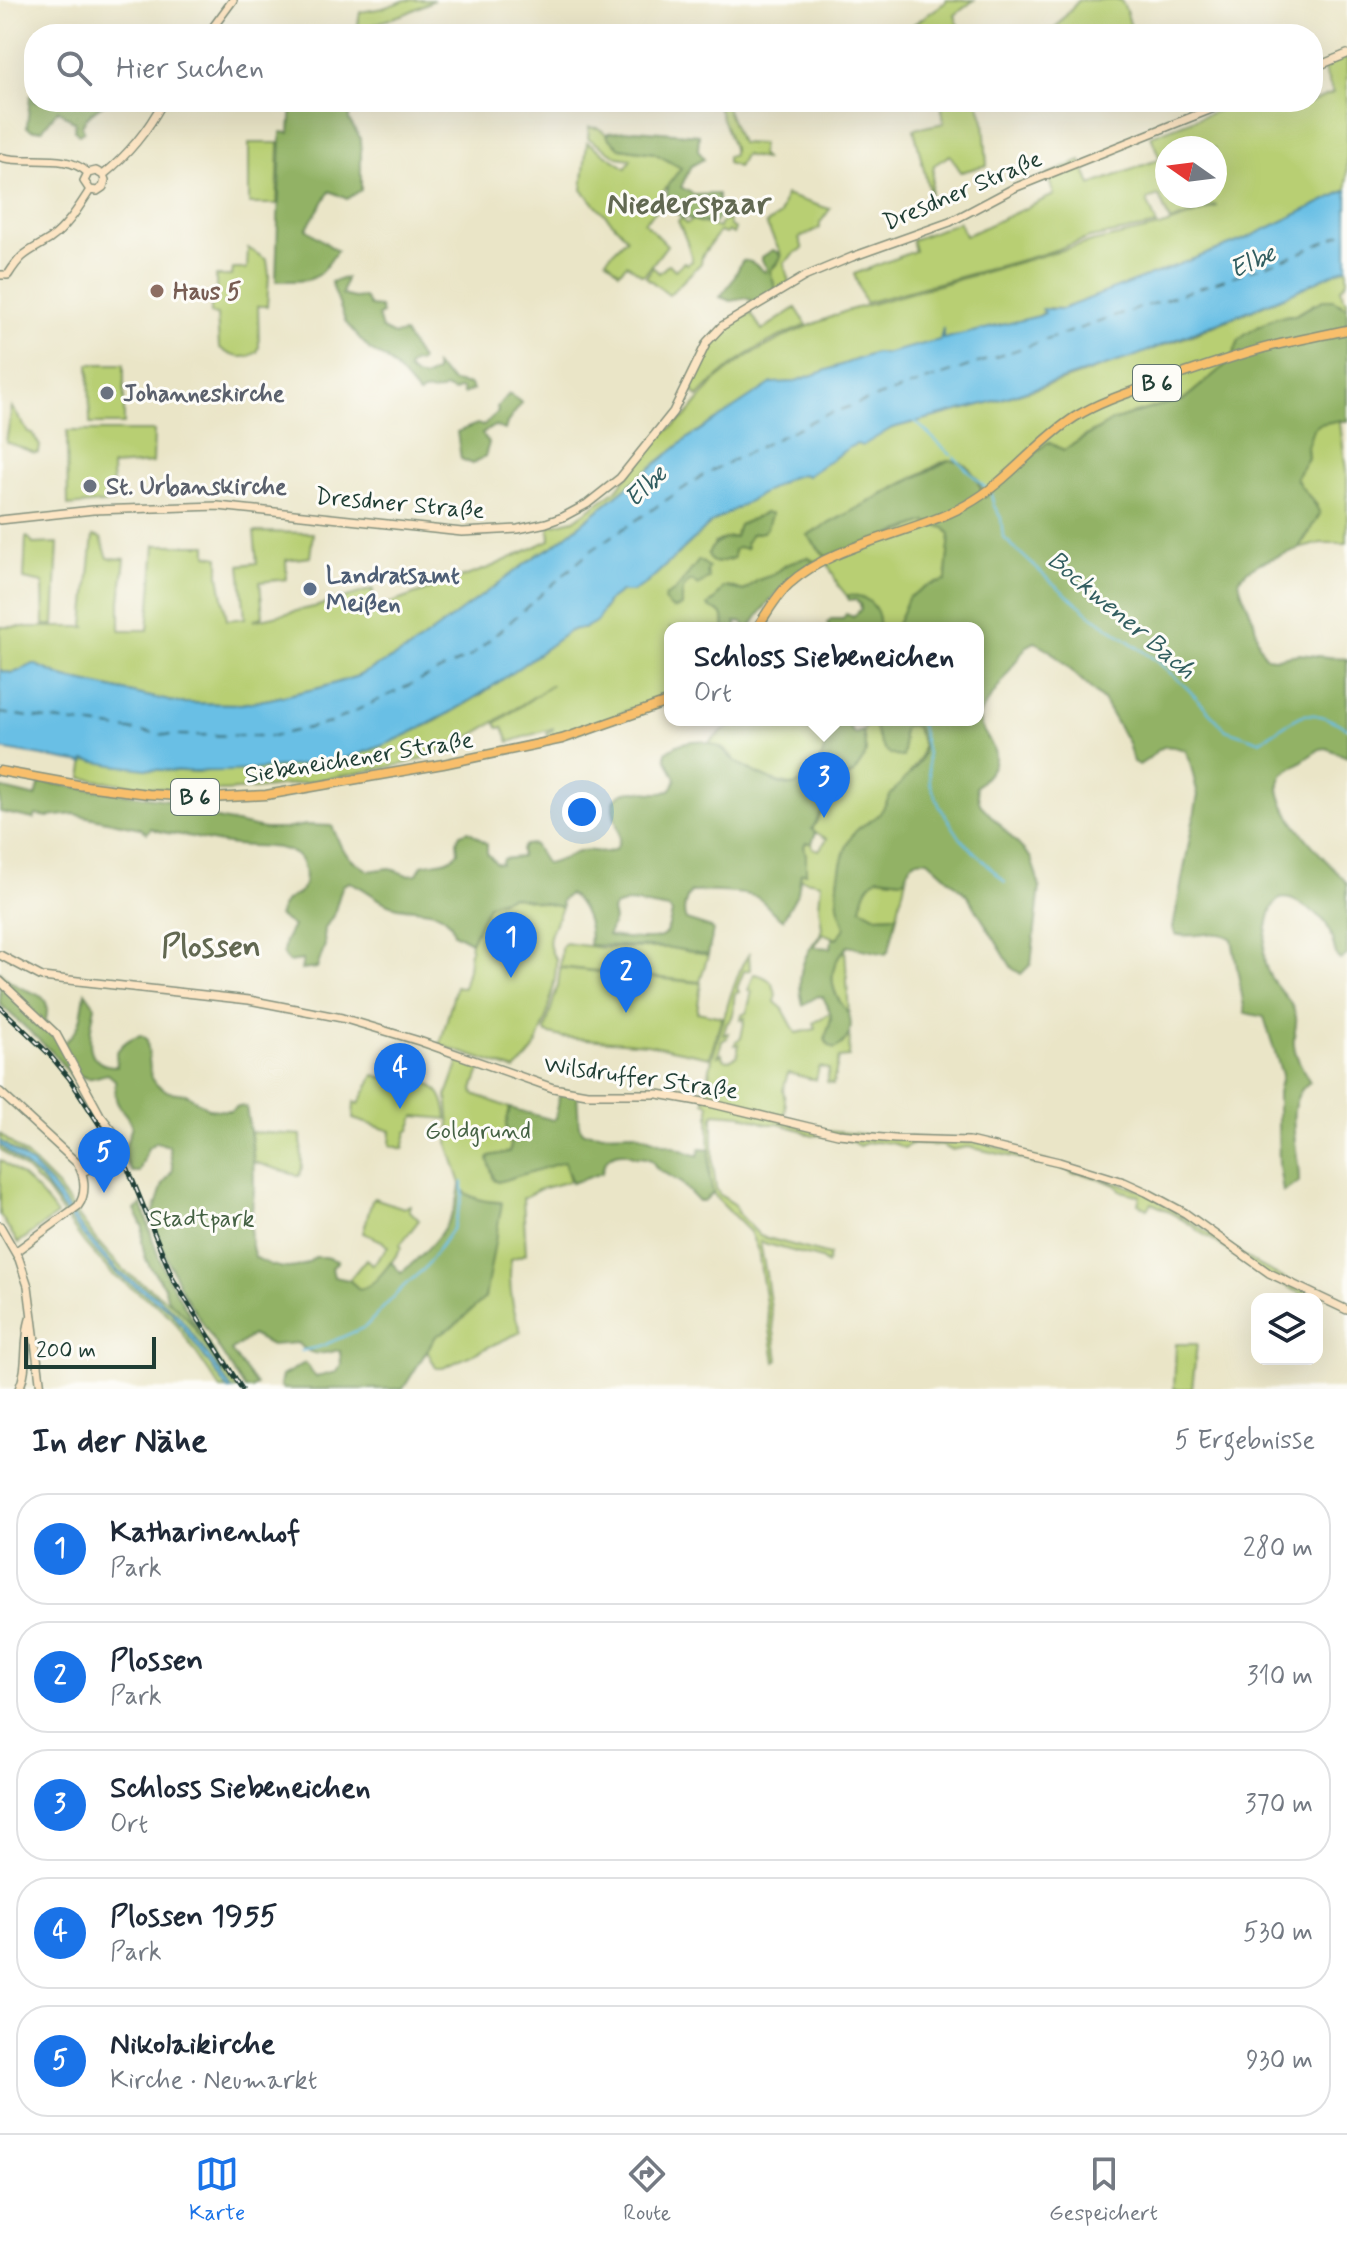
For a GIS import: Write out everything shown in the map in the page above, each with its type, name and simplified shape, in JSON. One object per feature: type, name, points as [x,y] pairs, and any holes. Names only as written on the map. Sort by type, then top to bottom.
[{"type":"main road","points":[[215,24],[233,0]]},
{"type":"main road","points":[[1323,64],[1347,54]]},
{"type":"main road","points":[[103,175],[122,158],[157,112]]},
{"type":"main road","name":"Dresdner Straße","points":[[0,520],[93,510],[210,506],[467,532],[518,529],[557,520],[587,504],[620,478],[673,412],[707,342],[732,320],[804,277],[950,222],[1014,188],[1204,112]]},
{"type":"main road","points":[[0,157],[17,161],[69,163],[88,173],[96,171],[103,175],[103,187],[97,191],[90,190],[84,181],[88,173]]},
{"type":"main road","points":[[4,275],[23,254],[49,240],[63,227],[90,190]]},
{"type":"main road","name":"B 6","points":[[761,622],[782,591],[805,571],[827,559],[951,512],[990,490],[1051,435],[1089,409],[1232,357],[1347,330]]},
{"type":"main road","name":"Siebeneichener Straße","points":[[0,771],[148,794],[210,798],[266,795],[443,764],[562,739],[664,703]]},
{"type":"main road","name":"Wilsdruffer Straße","points":[[0,955],[42,977],[249,1000],[342,1018],[419,1041],[553,1088],[587,1094],[658,1094],[838,1134],[969,1141],[1059,1162],[1146,1192],[1185,1213],[1269,1273],[1347,1310]]},
{"type":"main road","points":[[0,981],[56,1034],[100,1115],[119,1139],[115,1155],[82,1172]]},
{"type":"main road","points":[[0,1092],[77,1163],[82,1172],[82,1201],[15,1252]]},
{"type":"main road","points":[[0,1226],[15,1252],[28,1286],[31,1317],[27,1329],[41,1389]]},
{"type":"main road","points":[[19,1389],[31,1339]]},
{"type":"green space","points":[[406,0],[434,0],[375,24],[358,24],[360,12]]},
{"type":"green space","points":[[974,0],[955,15],[958,24],[914,24],[946,2]]},
{"type":"green space","points":[[1079,0],[1121,0],[1130,24],[1059,24]]},
{"type":"green space","points":[[1347,57],[1347,190],[1243,240],[1062,309],[1049,308],[1039,316],[884,354],[875,353],[793,382],[772,384],[688,438],[551,548],[408,650],[358,676],[323,687],[241,704],[178,703],[66,678],[34,664],[14,672],[0,670],[0,627],[86,627],[93,536],[101,538],[108,558],[125,559],[120,630],[148,630],[155,545],[207,545],[207,555],[219,557],[227,620],[245,618],[240,565],[257,563],[254,532],[313,533],[310,557],[286,560],[287,579],[260,582],[263,616],[253,621],[373,589],[372,610],[491,567],[550,540],[549,526],[574,520],[615,491],[660,437],[686,416],[716,380],[746,357],[792,333],[846,311],[1091,242],[1159,227],[1214,208],[1227,208],[1227,136],[1155,136],[1155,146],[1151,136],[1214,112],[1323,112],[1323,97],[1333,93],[1323,67]]},
{"type":"green space","points":[[28,112],[56,112],[42,130],[27,127]]},
{"type":"green space","points":[[61,112],[94,112],[82,125],[84,131],[79,135],[74,130],[75,123]]},
{"type":"green space","points":[[291,112],[349,112],[349,120],[361,139],[361,190],[347,199],[330,191],[306,229],[337,251],[324,269],[307,280],[276,281],[281,132],[290,133]]},
{"type":"green space","points":[[720,112],[728,112],[740,143],[761,144],[764,159],[744,155],[738,167],[727,163],[727,157],[733,155]]},
{"type":"green space","points":[[942,112],[981,112],[987,165],[961,172],[950,155],[934,165],[930,195],[914,129],[944,123]]},
{"type":"green space","points":[[589,127],[604,132],[620,148],[654,153],[681,168],[657,200],[657,210],[644,222],[667,245],[645,274],[627,264],[619,272],[606,259],[627,238],[582,190],[587,142],[626,168],[631,159],[618,157],[588,138]]},
{"type":"green space","points":[[636,130],[699,135],[698,150],[704,159],[691,166],[681,187],[695,195],[718,194],[715,223],[690,219],[669,208],[672,199],[667,196],[668,185],[681,168],[654,153],[620,148],[608,137],[608,133]]},
{"type":"green space","points":[[249,143],[279,143],[277,204],[249,204]]},
{"type":"green space","points":[[1081,161],[1091,185],[1155,161],[1155,197],[1147,200],[1157,225],[1090,238],[865,303],[854,274],[915,251],[912,240],[959,222],[965,236],[1054,195],[1047,175]]},
{"type":"green space","points":[[785,195],[830,209],[820,228],[799,238],[803,249],[784,263],[789,282],[776,290],[770,271],[782,255],[766,224],[780,215]]},
{"type":"green space","points":[[1164,208],[1208,208],[1170,222]]},
{"type":"green space","points":[[682,218],[686,224],[693,220],[719,228],[728,219],[735,229],[733,234],[719,232],[702,256],[701,263],[669,295],[646,277],[653,267],[659,273],[669,264],[675,270],[684,262],[692,261],[678,221]]},
{"type":"green space","points":[[248,248],[267,260],[269,275],[267,306],[258,306],[259,347],[252,355],[242,357],[219,347],[217,315],[211,314],[211,292],[216,292],[216,276],[232,276],[233,269],[247,269]]},
{"type":"green space","points":[[773,250],[779,253],[780,258],[770,271],[776,290],[754,303],[747,298],[731,301],[720,297],[742,261],[752,262],[765,272],[767,268],[762,257]]},
{"type":"green space","points":[[1347,267],[1347,281],[1341,288],[1347,308],[1341,303],[1314,304],[1295,315],[1259,326],[1239,340],[1232,357],[1223,367],[1182,401],[1134,413],[1092,432],[1064,450],[1029,458],[985,498],[980,482],[967,466],[942,462],[808,535],[826,557],[815,562],[808,557],[786,565],[744,591],[728,586],[725,588],[711,602],[723,616],[724,622],[664,622],[664,700],[634,712],[631,709],[581,731],[549,740],[547,733],[553,728],[509,742],[503,727],[499,728],[496,723],[552,685],[462,741],[404,764],[307,782],[234,790],[178,790],[82,778],[85,760],[198,772],[351,757],[391,742],[479,696],[568,632],[583,629],[605,608],[608,601],[621,591],[647,583],[711,523],[789,477],[827,463],[835,455],[892,428],[1071,378],[1192,335]],"holes":[[[765,513],[767,528],[752,533],[747,547],[734,550],[729,560],[714,543],[735,537],[739,525]]]},
{"type":"green space","points":[[346,278],[342,295],[364,297],[370,306],[380,307],[382,314],[378,316],[382,329],[394,335],[404,333],[421,360],[414,362],[408,370],[424,378],[436,372],[435,366],[453,382],[470,385],[473,390],[463,394],[462,389],[454,392],[445,388],[419,395],[386,359],[370,350],[346,323],[331,282]]},
{"type":"green space","points":[[1323,300],[1333,300],[1347,308],[1347,421],[1320,424],[1313,429],[1307,447],[1308,458],[1296,477],[1320,514],[1298,549],[1260,563],[1239,579],[1259,645],[1267,657],[1299,654],[1347,659],[1347,757],[1326,748],[1320,749],[1283,774],[1279,786],[1282,800],[1301,832],[1347,883],[1347,955],[1340,960],[1337,957],[1329,930],[1316,914],[1291,899],[1276,902],[1268,922],[1265,964],[1293,1008],[1295,1048],[1310,1082],[1301,1091],[1294,1115],[1299,1182],[1283,1192],[1278,1124],[1278,1093],[1282,1075],[1264,1017],[1245,1013],[1232,939],[1218,934],[1175,934],[1173,928],[1198,795],[1185,750],[1163,747],[1139,765],[1133,762],[1128,743],[1103,700],[1049,650],[1035,642],[1026,647],[984,708],[984,622],[898,622],[908,598],[926,586],[946,581],[950,534],[945,528],[926,522],[826,557],[807,535],[949,460],[969,468],[985,497],[1048,442],[1064,450],[1112,421],[1182,401],[1223,367],[1246,334],[1276,317],[1295,315]]},
{"type":"green space","points":[[796,308],[807,325],[748,354],[721,374],[698,397],[690,388],[713,341],[724,330],[751,313],[762,330]]},
{"type":"green space","points":[[89,364],[124,364],[124,424],[90,424]]},
{"type":"green space","points":[[509,394],[522,403],[505,430],[494,426],[482,434],[489,443],[485,456],[473,464],[461,459],[457,432],[477,424],[483,426],[498,412],[497,407]]},
{"type":"green space","points":[[12,407],[40,446],[39,452],[6,442]]},
{"type":"green space","points":[[1341,420],[1347,479],[1347,543],[1321,543],[1298,549],[1310,532],[1317,505],[1296,477],[1308,458],[1307,447],[1313,429],[1319,424]]},
{"type":"green space","points":[[67,431],[154,431],[153,463],[112,466],[113,502],[68,506]]},
{"type":"green space","points":[[771,513],[767,528],[751,534],[746,549],[739,547],[734,550],[734,558],[717,563],[711,561],[708,554],[716,544],[735,537],[739,525]]},
{"type":"green space","points":[[926,522],[945,528],[950,534],[946,581],[933,584],[899,622],[878,622],[877,612],[870,603],[847,596],[827,562]]},
{"type":"green space","points":[[26,537],[33,544],[58,543],[54,625],[44,625],[43,583],[24,579]]},
{"type":"green space","points":[[807,557],[815,562],[778,591],[754,622],[724,622],[721,613],[709,607],[724,587],[744,591],[786,565]]},
{"type":"green space","points":[[699,560],[709,567],[709,578],[698,586],[692,581],[688,583],[683,591],[682,606],[673,609],[664,601],[665,597],[675,591]]},
{"type":"green space","points":[[847,596],[866,599],[879,622],[829,622],[831,619],[843,619],[846,614],[853,617],[861,609],[856,600],[849,600]]},
{"type":"green space","points":[[729,726],[824,726],[822,758],[795,786],[770,780],[736,762],[720,747],[708,743]]},
{"type":"green space","points":[[824,726],[849,726],[854,734],[863,731],[866,752],[854,773],[846,778],[838,795],[828,801],[812,829],[816,832],[812,843],[804,846],[806,873],[801,873],[798,892],[783,919],[753,896],[691,892],[685,906],[685,917],[713,930],[708,955],[671,948],[589,945],[586,916],[579,903],[569,894],[561,901],[562,907],[511,896],[488,905],[471,942],[454,933],[450,923],[437,913],[388,904],[349,882],[343,885],[334,914],[325,928],[325,945],[317,968],[301,970],[303,960],[288,962],[283,953],[293,926],[278,916],[285,902],[300,892],[304,884],[303,864],[289,851],[223,844],[151,828],[147,833],[140,828],[74,814],[36,815],[34,819],[0,812],[0,788],[36,797],[40,782],[169,800],[169,807],[181,812],[185,809],[198,815],[264,829],[332,826],[342,849],[369,871],[389,868],[407,875],[417,874],[422,865],[454,856],[458,852],[460,834],[469,831],[487,844],[487,853],[496,863],[521,857],[521,849],[533,844],[546,864],[585,850],[613,851],[619,842],[614,801],[625,792],[667,792],[676,779],[666,752],[675,746],[695,741],[712,744],[747,769],[793,786],[819,763],[825,743]],"holes":[[[630,902],[669,909],[672,913],[666,933],[661,937],[634,939],[608,935],[614,920],[614,907]]]},
{"type":"green space","points":[[867,726],[875,726],[879,739],[904,740],[901,734],[904,727],[916,727],[922,748],[918,761],[886,807],[858,829],[847,846],[839,875],[838,895],[845,928],[837,939],[820,935],[821,883],[800,879],[801,873],[805,873],[804,847],[806,842],[812,843],[813,848],[819,850],[827,839],[812,830],[828,801],[837,796],[846,778],[854,773],[864,758],[863,731]]},
{"type":"green space","points":[[875,726],[906,726],[903,731],[903,757],[890,754],[879,739]]},
{"type":"green space","points":[[912,726],[981,726],[992,746],[993,766],[976,787],[980,804],[1031,858],[1040,887],[1031,964],[1021,974],[1012,968],[968,896],[928,860],[912,863],[906,878],[902,880],[878,877],[866,890],[861,908],[876,916],[897,915],[889,950],[886,954],[848,946],[839,957],[833,983],[851,1024],[846,1039],[834,1049],[826,1041],[831,1017],[823,997],[818,996],[803,1005],[800,986],[802,968],[820,935],[814,947],[831,948],[832,938],[837,939],[845,928],[838,890],[842,861],[849,841],[858,829],[880,813],[918,763],[923,751],[916,727]]},
{"type":"green space","points":[[878,877],[906,878],[897,915],[876,916],[860,908],[868,887]]},
{"type":"green space","points":[[511,896],[562,907],[549,940],[556,968],[545,1020],[537,1044],[515,1070],[440,1045],[456,986],[463,988],[471,942],[488,905]]},
{"type":"green space","points":[[565,943],[602,948],[671,948],[708,955],[700,982],[560,967],[561,948]]},
{"type":"green space","points":[[845,948],[849,1015],[838,998],[833,982],[835,965]]},
{"type":"green space","points":[[749,954],[750,970],[744,971],[737,988],[739,992],[735,993],[733,1013],[723,1035],[728,1033],[727,1038],[722,1041],[718,1056],[722,1054],[723,1059],[729,1060],[737,1056],[739,1044],[735,1045],[741,1038],[745,1018],[741,1020],[742,1015],[747,1012],[752,991],[748,991],[754,974],[772,983],[775,1002],[783,1009],[796,1033],[816,1029],[814,1023],[830,1013],[825,1040],[829,1046],[850,1035],[849,1057],[839,1058],[833,1084],[827,1082],[829,1069],[819,1067],[816,1080],[788,1073],[783,1090],[786,1107],[784,1121],[823,1131],[984,1143],[1146,1192],[1253,1262],[1311,1293],[1300,1293],[1273,1282],[1179,1217],[1152,1203],[1148,1209],[1138,1204],[1140,1196],[1122,1191],[1101,1179],[968,1147],[951,1150],[943,1146],[911,1144],[904,1148],[882,1142],[859,1146],[851,1141],[812,1136],[801,1130],[767,1124],[741,1115],[715,1113],[713,1165],[720,1195],[734,1204],[738,1213],[760,1236],[829,1255],[827,1264],[821,1259],[760,1242],[778,1360],[775,1362],[758,1251],[750,1232],[717,1199],[710,1187],[709,1104],[704,1102],[712,1058],[742,965]]},
{"type":"green space","points":[[560,969],[701,983],[697,1012],[722,1017],[710,1057],[647,1044],[546,1033]]},
{"type":"green space","name":"Stadtpark","points":[[0,972],[14,984],[45,1000],[45,1023],[63,1043],[78,1027],[85,992],[95,1006],[90,1046],[97,1060],[117,1066],[116,1053],[119,1049],[130,1039],[141,1035],[147,1039],[150,1069],[157,1085],[169,1092],[186,1094],[209,1109],[230,1111],[238,1106],[246,1107],[254,1188],[250,1231],[255,1257],[270,1264],[294,1268],[315,1257],[325,1257],[338,1261],[332,1268],[334,1277],[349,1280],[359,1289],[364,1288],[377,1279],[391,1262],[401,1273],[431,1245],[453,1212],[460,1186],[473,1197],[502,1203],[485,1298],[455,1325],[436,1336],[403,1389],[283,1389],[280,1385],[282,1376],[305,1363],[316,1377],[337,1372],[341,1364],[340,1350],[313,1353],[297,1343],[271,1345],[252,1335],[231,1351],[256,1385],[245,1389],[183,1293],[152,1218],[163,1184],[173,1170],[169,1146],[156,1142],[148,1148],[139,1172],[132,1172],[125,1154],[132,1126],[117,1102],[115,1080],[108,1074],[74,1079],[52,1052],[0,1004]]},
{"type":"green space","name":"Goldgrund","points":[[460,1059],[481,1067],[474,1094],[510,1108],[506,1125],[511,1146],[509,1152],[490,1156],[494,1180],[498,1182],[564,1161],[570,1181],[540,1189],[523,1198],[526,1254],[511,1259],[510,1278],[513,1305],[521,1332],[443,1368],[436,1368],[427,1347],[436,1336],[455,1325],[501,1202],[483,1201],[464,1193],[448,1144],[447,1095]]},
{"type":"green space","points":[[408,1068],[420,1072],[419,1078],[440,1094],[447,1119],[415,1116],[403,1149],[390,1145],[391,1131],[353,1119],[354,1102],[359,1104],[374,1075],[399,1083]]},
{"type":"green space","points":[[560,1090],[577,1093],[579,1126],[583,1132],[634,1133],[698,1156],[700,1149],[710,1150],[709,1174],[713,1193],[704,1201],[698,1201],[681,1183],[656,1168],[651,1160],[623,1153],[608,1158],[602,1173],[572,1183],[564,1162],[498,1182],[494,1180],[488,1159],[509,1152],[511,1146],[506,1125],[510,1108],[553,1120],[556,1118]]},
{"type":"green space","points":[[251,1132],[301,1135],[302,1168],[299,1176],[254,1162]]},
{"type":"green space","points":[[0,1134],[56,1185],[96,1240],[124,1271],[180,1309],[237,1389],[232,1389],[179,1316],[159,1298],[119,1272],[87,1235],[51,1185],[21,1155],[0,1141]]},
{"type":"green space","points":[[0,1145],[40,1178],[89,1243],[118,1275],[170,1310],[228,1389],[221,1389],[172,1318],[114,1276],[85,1244],[46,1190],[0,1149]]},
{"type":"green space","points":[[0,1160],[31,1184],[57,1215],[18,1243],[0,1215]]},
{"type":"green space","points":[[374,1198],[404,1208],[410,1205],[409,1210],[419,1220],[383,1273],[359,1289],[349,1280],[366,1259],[373,1265],[388,1247],[363,1233]]},
{"type":"green space","points":[[142,1204],[165,1272],[226,1372],[223,1373],[190,1320],[168,1300],[164,1286],[145,1257],[143,1228],[135,1210]]},
{"type":"green space","points":[[1176,1344],[1197,1344],[1192,1389],[1174,1389]]},
{"type":"water","name":"Elbe","points":[[1347,190],[1347,267],[1285,296],[1133,357],[988,403],[892,428],[862,446],[857,444],[850,447],[807,476],[802,474],[789,478],[711,523],[647,583],[632,592],[621,592],[608,601],[597,621],[583,629],[568,632],[504,679],[453,711],[384,745],[330,761],[266,769],[214,771],[136,768],[85,760],[84,763],[0,749],[0,670],[14,672],[34,664],[66,678],[178,703],[241,704],[323,687],[358,676],[408,650],[551,548],[688,438],[772,383],[793,382],[875,353],[884,354],[940,340],[943,328],[943,339],[1039,316],[1045,313],[1042,309],[1062,309],[1243,240]]},
{"type":"water","points":[[0,1141],[32,1165],[51,1185],[87,1235],[119,1272],[159,1298],[179,1316],[232,1389],[228,1389],[170,1310],[118,1275],[89,1243],[40,1178],[0,1145]]},
{"type":"waterway","points":[[914,420],[951,455]]},
{"type":"waterway","name":"Bockwener Bach","points":[[954,457],[987,489]]},
{"type":"waterway","name":"Bockwener Bach","points":[[991,494],[1001,518],[1003,537],[1090,614],[1158,662],[1226,730],[1259,741],[1294,719],[1309,714],[1327,718],[1347,728]]},
{"type":"waterway","points":[[921,726],[930,783],[940,807],[961,839],[1005,882]]},
{"type":"waterway","points":[[301,1351],[322,1346],[365,1327],[424,1269],[453,1228],[463,1195],[463,1182]]},
{"type":"ferry route","points":[[0,713],[167,735],[273,736],[330,723],[471,656],[592,550],[705,474],[822,416],[1296,255],[1347,231]]},
{"type":"railway","points":[[0,1007],[69,1078],[128,1169],[173,1279],[242,1389]]},
{"type":"place","name":"Haus 5","points":[[157,291]]},
{"type":"place","name":"Johanneskirche","points":[[107,393]]},
{"type":"place","name":"St. Urbanskirche","points":[[90,486]]},
{"type":"place","name":"Landratsamt Meißen","points":[[310,589]]},
{"type":"place","name":"Schloss Siebeneichen","points":[[824,818]]},
{"type":"place","name":"Katharinenhof","points":[[511,978]]},
{"type":"place","name":"Plossen","points":[[626,1013]]},
{"type":"place","name":"Plossen 1955","points":[[400,1109]]},
{"type":"place","name":"Nikolaikirche","points":[[104,1193]]},
{"type":"district","name":"Niederspaar","points":[[689,202]]},
{"type":"district","name":"Plossen","points":[[211,945]]}]
